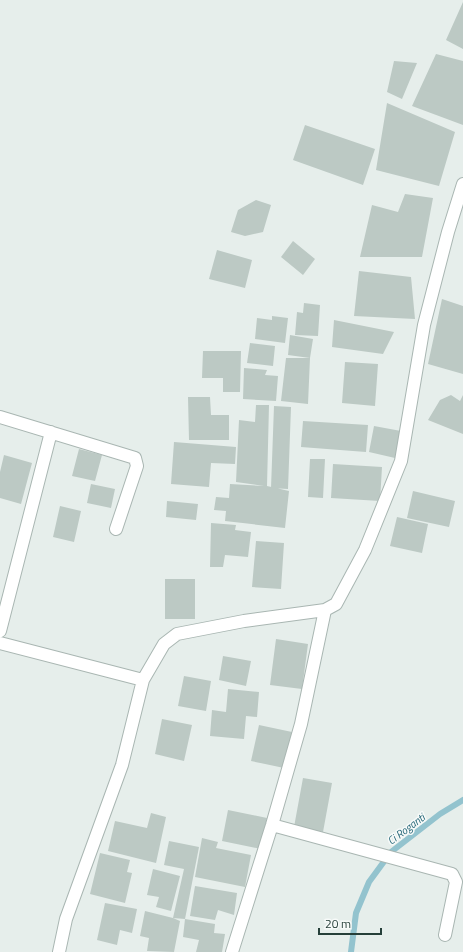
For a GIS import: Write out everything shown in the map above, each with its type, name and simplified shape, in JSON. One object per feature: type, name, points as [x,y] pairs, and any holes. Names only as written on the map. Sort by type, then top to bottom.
[{"type":"street","points":[[59,952],[66,920],[122,764],[143,680],[164,644],[177,634],[244,621],[325,610],[336,604],[365,550],[401,461],[424,325],[448,232],[463,184]]},
{"type":"street","points":[[0,417],[135,458],[137,466],[116,529]]},
{"type":"street","points":[[0,631],[51,432]]},
{"type":"street","points":[[232,952],[272,825],[301,724],[325,610]]},
{"type":"street","points":[[0,643],[143,680]]},
{"type":"street","points":[[272,825],[452,874],[456,882],[457,904],[445,935]]},
{"type":"building","points":[[463,2],[463,49],[446,40]]},
{"type":"building","points":[[436,54],[463,61],[463,125],[412,106]]},
{"type":"building","points":[[394,61],[417,63],[402,99],[387,92]]},
{"type":"building","points":[[387,103],[455,132],[439,186],[376,170]]},
{"type":"building","points":[[305,125],[375,149],[363,185],[293,160]]},
{"type":"building","points":[[405,194],[433,198],[422,257],[360,257],[372,205],[398,212]]},
{"type":"building","points":[[256,200],[271,205],[263,232],[245,236],[231,232],[238,210]]},
{"type":"building","points":[[293,241],[315,259],[303,275],[281,257]]},
{"type":"building","points":[[217,250],[252,260],[245,288],[209,279]]},
{"type":"building","points":[[359,271],[411,277],[415,319],[354,316]]},
{"type":"building","points":[[442,299],[463,306],[463,374],[428,364]]},
{"type":"building","points":[[304,303],[320,305],[318,336],[295,335],[297,312],[303,313]]},
{"type":"building","points":[[272,316],[288,318],[285,343],[255,339],[257,318],[272,320]]},
{"type":"building","points":[[334,320],[394,332],[383,354],[332,347]]},
{"type":"building","points":[[290,335],[313,339],[310,358],[288,355]]},
{"type":"building","points":[[250,343],[275,346],[273,366],[247,363]]},
{"type":"building","points":[[203,351],[241,351],[240,392],[223,392],[223,378],[202,378]]},
{"type":"building","points":[[286,358],[310,358],[308,404],[281,401]]},
{"type":"building","points":[[345,362],[378,364],[375,406],[342,403]]},
{"type":"building","points":[[244,368],[267,370],[265,375],[278,376],[276,401],[243,399]]},
{"type":"building","points":[[451,395],[460,401],[463,395],[463,434],[428,420],[440,400]]},
{"type":"building","points":[[188,397],[210,397],[211,415],[229,415],[229,440],[189,440]]},
{"type":"building","points":[[256,405],[269,405],[267,486],[289,491],[285,528],[225,521],[226,511],[214,510],[216,497],[229,498],[230,484],[264,486],[236,482],[239,420],[255,422]]},
{"type":"building","points":[[274,406],[291,407],[288,489],[271,488]]},
{"type":"building","points":[[303,421],[368,425],[366,452],[301,447]]},
{"type":"building","points":[[374,426],[401,431],[395,458],[369,452]]},
{"type":"building","points":[[174,442],[236,447],[235,464],[211,463],[209,487],[171,484]]},
{"type":"building","points":[[79,449],[102,455],[95,481],[72,476]]},
{"type":"building","points":[[4,455],[32,463],[21,504],[0,498],[0,472]]},
{"type":"building","points":[[310,459],[325,459],[323,498],[308,497]]},
{"type":"building","points":[[333,464],[382,467],[380,501],[331,498]]},
{"type":"building","points":[[91,484],[115,489],[111,508],[87,503]]},
{"type":"building","points":[[413,491],[455,501],[449,527],[407,518]]},
{"type":"building","points":[[167,501],[198,504],[196,520],[166,517]]},
{"type":"building","points":[[60,506],[81,511],[74,542],[53,537]]},
{"type":"building","points":[[397,517],[428,524],[422,553],[390,546]]},
{"type":"building","points":[[211,523],[236,525],[235,530],[251,532],[248,557],[225,555],[223,567],[210,567]]},
{"type":"building","points":[[256,541],[284,543],[281,589],[252,587]]},
{"type":"building","points":[[165,579],[195,579],[195,619],[165,619]]},
{"type":"building","points":[[276,639],[308,644],[302,689],[270,685]]},
{"type":"building","points":[[223,656],[251,661],[246,686],[219,680]]},
{"type":"building","points":[[184,676],[211,681],[206,711],[178,706]]},
{"type":"building","points":[[228,689],[259,692],[257,717],[246,716],[244,739],[210,736],[212,710],[226,712]]},
{"type":"building","points":[[162,719],[192,725],[184,761],[155,754]]},
{"type":"building","points":[[259,725],[292,732],[284,768],[251,761]]},
{"type":"building","points":[[303,778],[332,783],[323,832],[294,827]]},
{"type":"building","points":[[228,810],[267,818],[261,849],[222,841]]},
{"type":"building","points":[[151,813],[166,817],[156,863],[108,851],[115,821],[147,828]]},
{"type":"building","points":[[202,838],[218,842],[216,848],[251,855],[245,887],[195,877]]},
{"type":"building","points":[[169,841],[199,847],[185,919],[173,918],[184,869],[164,865]]},
{"type":"building","points":[[100,853],[130,860],[127,872],[132,873],[125,903],[90,894]]},
{"type":"building","points":[[153,869],[180,876],[171,911],[156,907],[159,897],[147,895]]},
{"type":"building","points":[[195,886],[237,893],[234,915],[218,910],[215,920],[190,916]]},
{"type":"building","points":[[105,903],[137,909],[132,933],[120,930],[117,945],[97,940]]},
{"type":"building","points":[[145,911],[180,921],[174,952],[147,951],[149,938],[140,936]]},
{"type":"building","points":[[185,919],[215,924],[214,933],[225,934],[222,952],[196,952],[199,940],[183,937]]},
{"type":"waterway","name":"Ci Roganti","points":[[351,952],[356,913],[369,882],[391,852],[440,814],[463,800]]}]
